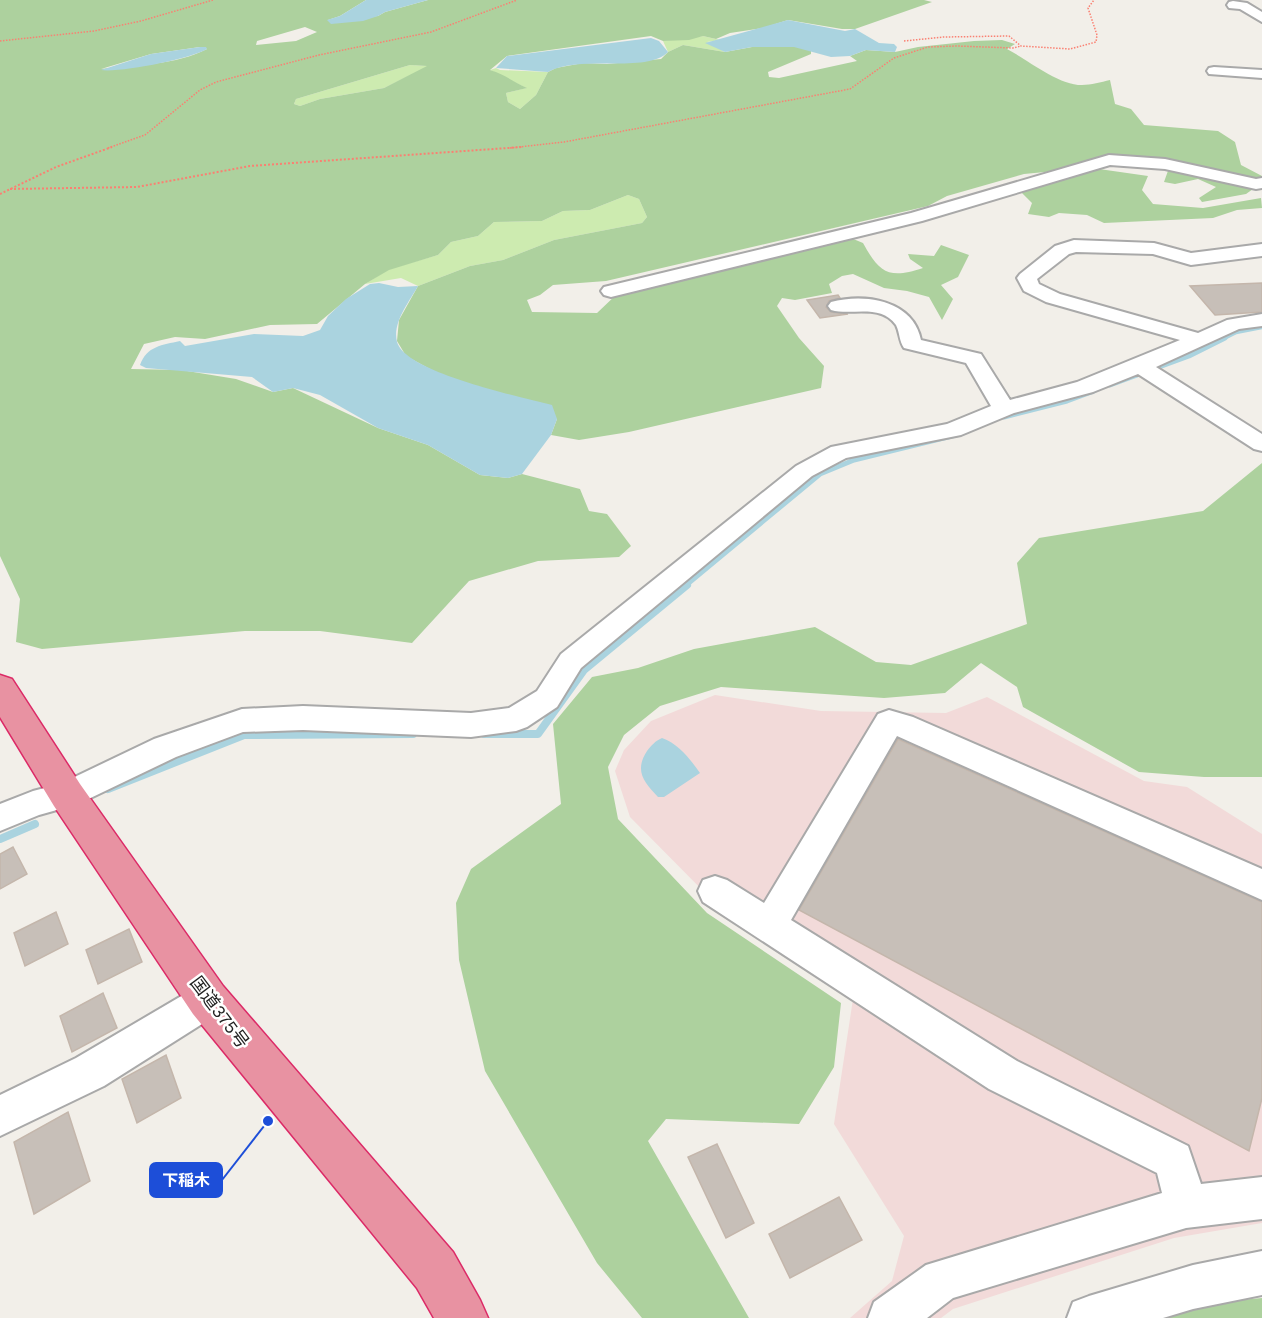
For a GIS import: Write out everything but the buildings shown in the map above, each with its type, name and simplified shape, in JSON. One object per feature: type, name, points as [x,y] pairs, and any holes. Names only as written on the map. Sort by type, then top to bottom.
[{"type":"highway","name":"国道375号","points":[[0,688],[67,795],[208,1000],[435,1270],[462,1318]]},
{"type":"street","points":[[1233,5],[1243,6],[1262,18]]},
{"type":"street","points":[[1214,71],[1262,74]]},
{"type":"street","points":[[611,291],[916,217],[1109,160],[1132,160],[1259,183]]},
{"type":"street","points":[[1198,339],[1053,298],[1031,287],[1027,278],[1062,250],[1074,246],[1154,249],[1191,259],[1262,250]]},
{"type":"street","points":[[838,306],[851,304],[888,309],[906,323],[911,332],[911,344],[974,358],[1000,403],[1006,408]]},
{"type":"street","points":[[0,818],[33,804],[67,795],[165,748],[243,721],[303,718],[471,725],[516,719],[547,699],[571,662],[804,471],[839,452],[954,429],[1006,408],[1147,370],[1198,339],[1234,324],[1262,320]]},
{"type":"street","points":[[1147,370],[1262,444]]},
{"type":"street","points":[[769,926],[889,722],[902,724],[1262,885]]},
{"type":"street","points":[[715,891],[1003,1075],[1174,1160],[1186,1207]]},
{"type":"street","points":[[0,1116],[90,1072],[208,1000]]},
{"type":"street","points":[[890,1318],[941,1280],[1186,1207],[1262,1198]]},
{"type":"street","points":[[1089,1318],[1193,1287],[1262,1273]]},
{"type":"path","points":[[0,41],[94,31],[141,21],[213,0]]},
{"type":"path","points":[[0,194],[56,167],[145,135],[200,90],[216,82],[319,55],[431,32],[517,0]]},
{"type":"path","points":[[10,189],[137,187],[250,166],[389,155],[460,153],[564,141],[850,88],[891,60],[917,50],[947,46],[1013,48],[1021,46],[1070,49],[1096,42],[1098,35],[1088,8],[1094,0]]},
{"type":"path","points":[[904,41],[953,36],[1009,36],[1021,46]]},
{"type":"shaded area","points":[[715,695],[821,711],[946,713],[987,697],[1144,781],[1187,787],[1262,834],[1262,1223],[1174,1238],[953,1309],[941,1318],[850,1318],[892,1281],[904,1236],[834,1124],[853,999],[717,905],[630,817],[615,771],[624,750],[651,721]]},
{"type":"green space","points":[[0,0],[366,0],[340,16],[328,20],[378,16],[428,0],[924,0],[932,2],[855,29],[788,20],[763,28],[730,33],[716,39],[703,36],[689,40],[663,41],[651,36],[507,56],[490,70],[527,88],[506,93],[508,102],[520,109],[536,95],[548,72],[556,68],[583,63],[607,64],[661,59],[668,52],[683,45],[725,52],[752,47],[793,46],[811,50],[811,54],[768,72],[769,77],[779,78],[857,61],[850,56],[866,50],[895,52],[918,47],[1002,40],[1015,44],[1007,49],[1063,81],[1082,85],[1110,80],[1115,104],[1131,109],[1144,125],[1218,131],[1235,142],[1241,165],[1262,176],[1262,179],[1247,180],[1124,157],[1066,170],[1024,174],[947,196],[928,206],[606,281],[553,285],[540,295],[527,300],[532,312],[597,313],[617,294],[846,236],[863,243],[880,267],[893,273],[911,272],[923,268],[910,259],[908,254],[934,256],[941,245],[969,255],[958,277],[941,285],[953,299],[942,320],[929,297],[884,288],[853,274],[842,276],[829,284],[832,293],[795,300],[782,298],[777,306],[799,338],[824,366],[821,388],[629,432],[579,440],[551,435],[557,419],[439,374],[406,356],[397,341],[399,320],[418,286],[470,266],[503,260],[554,240],[642,223],[647,217],[639,199],[628,195],[590,210],[563,211],[542,221],[494,222],[478,236],[451,242],[438,255],[389,270],[365,284],[317,324],[270,325],[205,339],[175,337],[144,344],[131,369],[181,370],[236,379],[273,392],[293,388],[378,428],[428,445],[480,475],[508,478],[522,474],[580,489],[589,511],[607,514],[631,546],[619,557],[538,561],[469,581],[412,643],[320,631],[245,631],[42,649],[16,642],[20,599],[0,556]],"holes":[[[305,27],[317,32],[296,41],[256,45],[257,41]],[[200,47],[207,49],[169,61],[101,69],[151,54]],[[410,65],[427,66],[384,88],[320,99],[300,106],[294,104],[296,99]]]},
{"type":"green space","points":[[703,36],[720,40],[707,42],[725,52],[683,45],[668,52],[663,41]]},
{"type":"green space","points":[[410,65],[429,66],[384,88],[320,99],[300,106],[294,104],[296,99]]},
{"type":"green space","points":[[496,68],[548,72],[536,95],[520,109],[508,102],[506,93],[526,88],[490,70]]},
{"type":"green space","points":[[1169,168],[1249,184],[1253,189],[1246,194],[1202,202],[1199,198],[1216,187],[1198,179],[1175,184],[1164,182]]},
{"type":"green space","points":[[1099,169],[1148,176],[1142,190],[1153,204],[1203,208],[1261,198],[1262,208],[1237,210],[1213,218],[1104,223],[1087,215],[1059,213],[1049,217],[1028,214],[1032,203],[1021,192]]},
{"type":"green space","points":[[628,195],[639,199],[647,217],[642,223],[554,240],[503,260],[470,266],[418,286],[401,278],[365,284],[389,269],[438,255],[451,242],[478,236],[494,222],[542,221],[563,211],[590,210]]},
{"type":"green space","points":[[1262,463],[1262,777],[1204,777],[1139,772],[1023,707],[1017,687],[981,663],[945,693],[884,698],[721,687],[660,706],[624,735],[608,767],[618,819],[707,913],[841,1003],[834,1067],[799,1124],[666,1119],[648,1141],[749,1318],[642,1318],[597,1263],[485,1071],[459,960],[456,903],[471,869],[561,804],[553,724],[592,677],[638,668],[694,649],[815,627],[876,662],[911,665],[1027,624],[1017,563],[1039,538],[1203,511]]},
{"type":"green space","points":[[1262,1298],[1262,1318],[1099,1318],[1109,1312]]},
{"type":"water","points":[[366,0],[428,0],[385,12],[363,21],[331,24],[327,20],[340,16]]},
{"type":"water","points":[[788,20],[845,31],[855,29],[879,43],[894,44],[897,47],[895,52],[866,50],[850,56],[831,57],[794,47],[752,47],[725,52],[705,43]]},
{"type":"water","points":[[651,38],[659,41],[668,52],[644,62],[577,64],[548,72],[496,68],[507,56]]},
{"type":"water","points":[[200,47],[207,49],[186,57],[154,64],[101,70],[151,54]]},
{"type":"water","points":[[379,283],[398,287],[418,286],[402,313],[397,327],[397,342],[405,353],[421,364],[467,382],[552,405],[557,419],[551,435],[522,474],[508,478],[480,475],[428,445],[378,428],[320,395],[293,388],[273,392],[252,377],[146,368],[140,365],[151,350],[161,345],[180,341],[185,346],[254,334],[303,336],[320,330],[328,316],[346,299],[370,284]]},
{"type":"water","points":[[662,738],[679,748],[700,773],[664,797],[658,797],[642,776],[641,765],[647,751]]},
{"type":"waterway","points":[[1222,339],[1236,332],[1262,327]]},
{"type":"waterway","points":[[1110,385],[1189,356],[1225,338]]},
{"type":"waterway","points":[[1004,417],[1067,401],[1094,391]]},
{"type":"waterway","points":[[685,586],[820,474],[854,460],[960,434]]},
{"type":"waterway","points":[[484,734],[538,734],[584,670],[687,585]]},
{"type":"waterway","points":[[108,789],[244,735],[413,734]]},
{"type":"waterway","points":[[0,839],[35,824]]},
{"type":"place","name":"下稲木","points":[[268,1121]]}]
